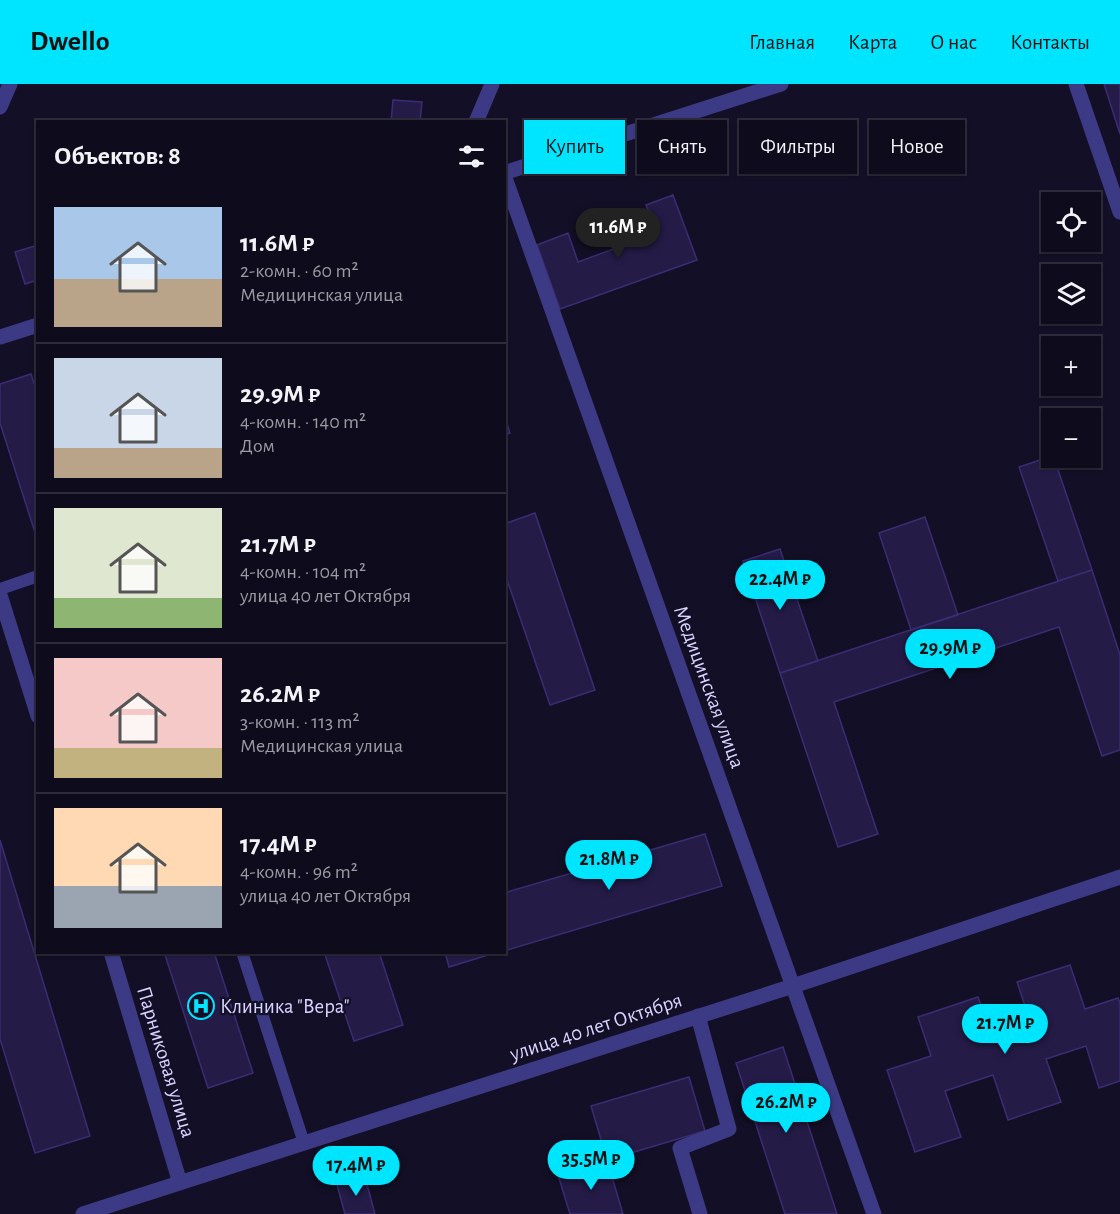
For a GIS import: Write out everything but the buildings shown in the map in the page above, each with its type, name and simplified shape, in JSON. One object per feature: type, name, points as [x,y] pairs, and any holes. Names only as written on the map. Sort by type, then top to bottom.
[{"type":"street","points":[[0,107],[10,84]]},
{"type":"street","points":[[477,120],[492,84]]},
{"type":"street","points":[[506,173],[781,84]]},
{"type":"street","points":[[1076,84],[1120,212]]},
{"type":"street","name":"Медицинская улица","points":[[506,180],[874,1214]]},
{"type":"street","points":[[0,337],[36,326]]},
{"type":"street","points":[[0,595],[3,616],[36,710]]},
{"type":"street","name":"улица 40 лет Октября","points":[[83,1214],[793,986],[1120,877]]},
{"type":"street","name":"Парниковая улица","points":[[112,954],[180,1183]]},
{"type":"street","points":[[698,1016],[729,1129],[680,1148],[700,1214]]},
{"type":"lane","points":[[0,589],[36,577]]},
{"type":"lane","points":[[243,954],[304,1143]]},
{"type":"place","name":"Клиника \"Вера\"","points":[[201,1006]]}]
